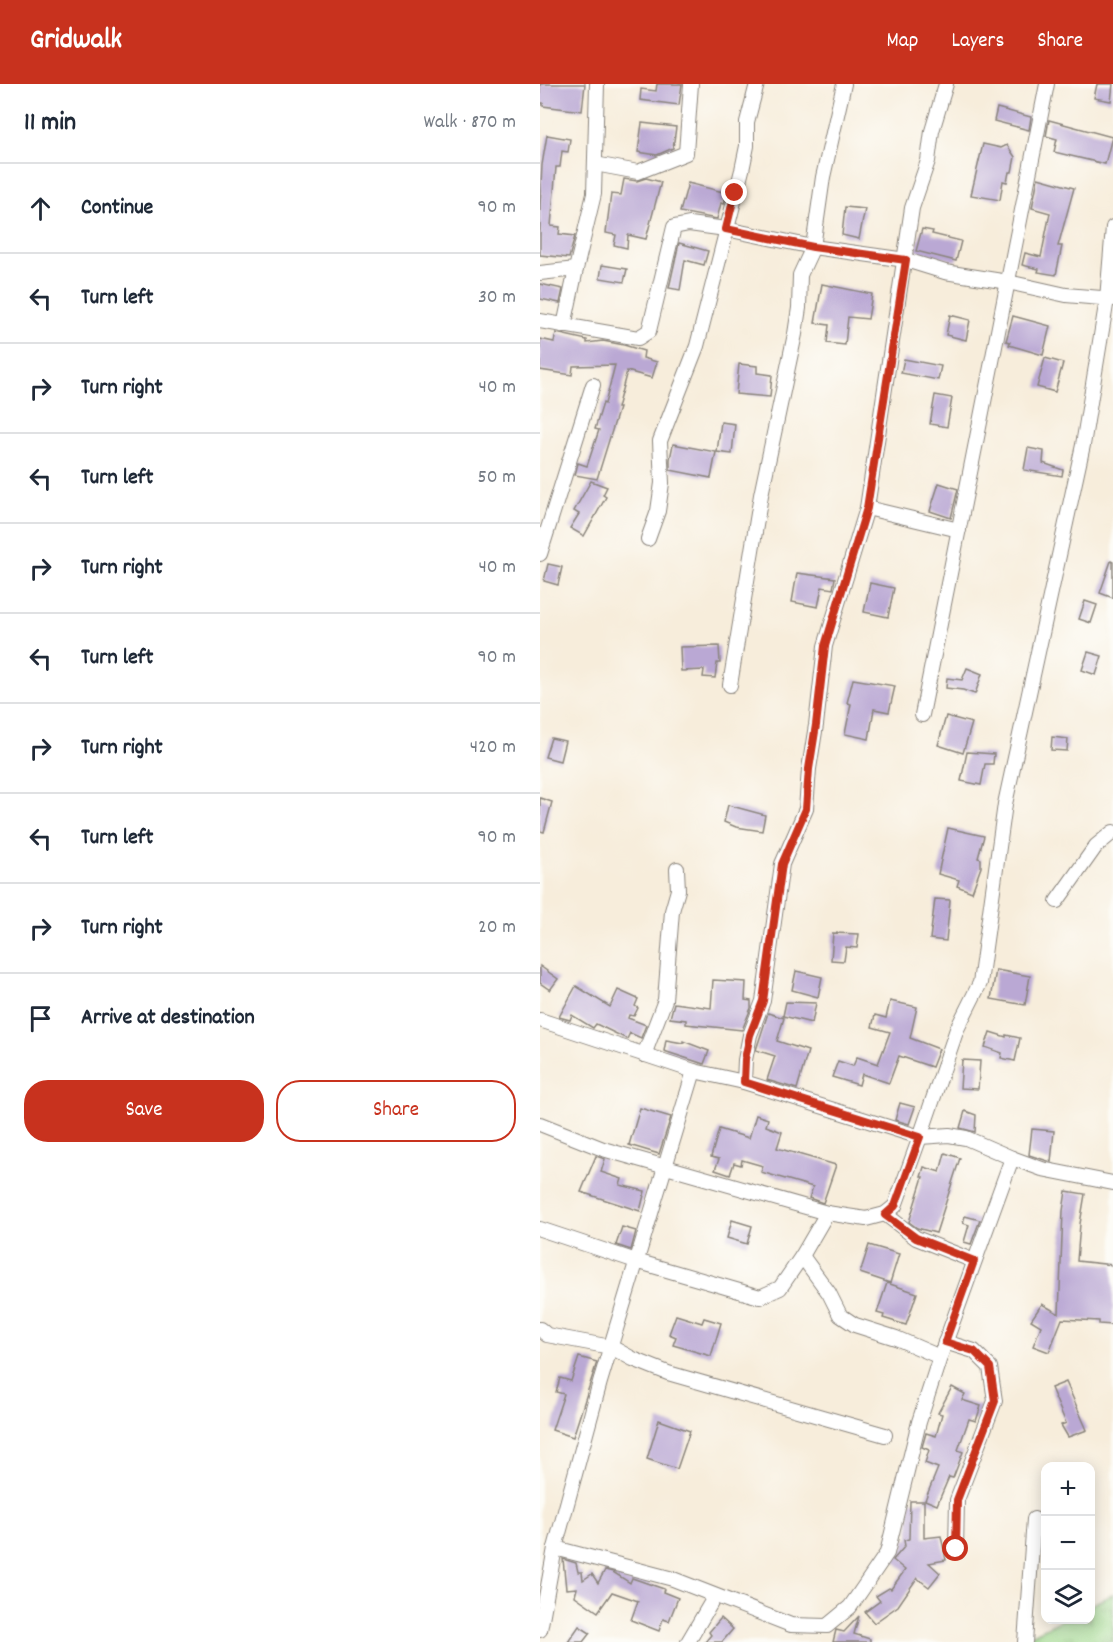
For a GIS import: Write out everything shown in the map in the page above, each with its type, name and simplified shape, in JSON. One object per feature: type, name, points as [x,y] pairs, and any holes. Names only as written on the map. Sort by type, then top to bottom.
[{"type":"street","points":[[564,326],[594,194],[597,84]]},
{"type":"street","points":[[595,164],[639,172],[686,153],[691,84]]},
{"type":"street","points":[[648,539],[658,511],[662,483],[660,441],[697,346],[742,170],[747,146],[747,123],[757,84]]},
{"type":"street","points":[[730,685],[761,495],[799,308],[800,275],[813,247],[823,177],[844,84]]},
{"type":"street","points":[[744,1082],[745,1059],[750,1035],[763,1001],[782,864],[806,809],[825,646],[867,508],[912,208],[928,161],[932,131],[946,84]]},
{"type":"street","points":[[922,716],[1047,84]]},
{"type":"street","points":[[540,321],[638,338],[644,335],[649,331],[674,227],[689,224],[726,229],[813,247],[906,260],[945,272],[1008,282],[1066,295],[1110,299]]},
{"type":"street","points":[[540,1124],[603,1149],[827,1213],[866,1219],[885,1215],[895,1206],[957,1029],[980,983],[1005,804],[1083,445],[1110,299],[1113,227]]},
{"type":"street","points":[[540,273],[576,269]]},
{"type":"street","points":[[540,554],[593,385]]},
{"type":"street","points":[[867,508],[959,530]]},
{"type":"street","points":[[1057,901],[1096,846],[1113,832]]},
{"type":"street","points":[[644,1055],[665,1000],[672,911],[678,890],[677,869]]},
{"type":"street","points":[[540,1020],[694,1071],[744,1082],[920,1137],[949,1135],[966,1138],[1042,1169],[1113,1183]]},
{"type":"street","points":[[540,1630],[555,1548],[600,1382],[694,1071]]},
{"type":"street","points":[[555,1548],[673,1579],[791,1625],[827,1626],[850,1606],[887,1553],[919,1422],[945,1342],[1012,1158]]},
{"type":"street","points":[[540,1229],[636,1261],[760,1297],[780,1288],[827,1213]]},
{"type":"street","points":[[885,1215],[916,1238],[974,1261]]},
{"type":"street","points":[[802,1256],[829,1293],[840,1315],[855,1325],[896,1338],[940,1358]]},
{"type":"street","points":[[540,1329],[547,1335],[611,1347],[668,1373],[885,1435]]},
{"type":"street","points":[[945,1342],[974,1351],[990,1367],[995,1401],[957,1500],[956,1549]]},
{"type":"street","points":[[1025,1642],[1034,1519]]},
{"type":"street","points":[[688,1642],[715,1596]]},
{"type":"green space","points":[[1113,1594],[1113,1642],[1016,1642],[1054,1624],[1095,1624],[1095,1603]]},
{"type":"building","points":[[540,84],[585,84],[582,111],[543,106],[543,103],[540,103]]},
{"type":"building","points":[[657,84],[682,84],[679,105],[640,100],[641,89],[656,91]]},
{"type":"building","points":[[1097,84],[1113,84],[1111,101],[1094,98]]},
{"type":"building","points":[[997,108],[1031,117],[1029,130],[994,121]]},
{"type":"building","points":[[1049,120],[1112,137],[1105,164],[1054,152],[1057,139],[1046,136]]},
{"type":"building","points":[[642,123],[676,127],[673,148],[657,155],[638,152]]},
{"type":"building","points":[[547,135],[570,139],[568,152],[562,151],[560,167],[556,167],[551,226],[560,227],[559,234],[575,236],[569,258],[540,255],[542,165]]},
{"type":"building","points":[[983,144],[1001,148],[1007,145],[1015,157],[1007,182],[1003,181],[1000,200],[971,195]]},
{"type":"building","points":[[646,178],[661,182],[646,239],[628,235],[627,248],[614,245],[616,235],[606,233],[611,194],[621,195],[624,179],[637,181]]},
{"type":"building","points":[[1038,178],[1074,188],[1058,246],[1062,246],[1056,275],[1038,272],[1039,269],[1022,265],[1025,253],[1041,257],[1050,213],[1032,208]]},
{"type":"building","points":[[688,183],[727,193],[724,204],[721,203],[717,219],[680,212]]},
{"type":"building","points":[[845,207],[865,209],[859,239],[842,235]]},
{"type":"building","points":[[922,229],[933,231],[932,234],[961,241],[956,261],[916,251]]},
{"type":"building","points":[[679,243],[708,251],[704,265],[685,260],[680,290],[669,288]]},
{"type":"building","points":[[602,265],[627,269],[624,282],[600,278]]},
{"type":"building","points":[[540,284],[563,289],[560,303],[540,299]]},
{"type":"building","points":[[822,284],[872,294],[868,319],[848,317],[845,345],[827,343],[829,325],[815,323]]},
{"type":"building","points":[[950,315],[970,320],[966,340],[946,335]]},
{"type":"building","points":[[1013,316],[1050,326],[1043,355],[1009,345],[1010,342],[1006,341]]},
{"type":"building","points":[[556,333],[587,340],[587,343],[603,341],[624,345],[644,351],[643,358],[657,362],[652,378],[627,371],[617,408],[619,408],[597,479],[575,475],[578,463],[587,466],[599,430],[595,429],[603,403],[605,404],[615,365],[573,366],[572,375],[540,370],[540,339],[554,342]]},
{"type":"building","points":[[1045,358],[1063,363],[1055,392],[1037,387]]},
{"type":"building","points":[[904,359],[941,366],[938,380],[901,373]]},
{"type":"building","points":[[739,364],[757,366],[757,373],[772,375],[770,397],[736,394]]},
{"type":"building","points":[[935,395],[952,398],[947,427],[930,424]]},
{"type":"building","points":[[721,422],[735,424],[732,454],[717,452]]},
{"type":"building","points":[[673,444],[716,452],[711,478],[670,470]]},
{"type":"building","points":[[1028,448],[1044,451],[1043,463],[1063,470],[1062,476],[1024,470]]},
{"type":"building","points":[[591,481],[607,487],[603,495],[606,497],[584,536],[570,528],[579,514],[574,511]]},
{"type":"building","points":[[939,483],[958,489],[951,518],[930,511]]},
{"type":"building","points":[[1111,561],[1113,562],[1113,598],[1100,593]]},
{"type":"building","points":[[548,564],[562,567],[558,585],[544,581]]},
{"type":"building","points":[[797,573],[835,578],[833,589],[822,587],[818,607],[792,602]]},
{"type":"building","points":[[870,583],[894,588],[888,617],[864,612]]},
{"type":"building","points":[[1085,601],[1097,605],[1091,623],[1079,619]]},
{"type":"building","points":[[719,646],[720,663],[717,663],[715,678],[703,677],[704,670],[681,671],[680,647]]},
{"type":"building","points":[[1088,652],[1102,656],[1096,675],[1082,670]]},
{"type":"building","points":[[967,668],[982,674],[975,694],[946,688],[947,678],[962,680]]},
{"type":"building","points":[[853,679],[895,686],[889,712],[874,709],[869,739],[845,734],[851,704],[847,703]]},
{"type":"building","points":[[946,716],[972,723],[963,753],[938,745]]},
{"type":"building","points":[[1052,737],[1068,739],[1067,751],[1051,750]]},
{"type":"building","points":[[551,738],[565,741],[560,761],[545,757]]},
{"type":"building","points":[[967,752],[994,754],[993,764],[985,764],[981,785],[961,781]]},
{"type":"building","points":[[540,798],[552,802],[544,832],[540,831]]},
{"type":"building","points":[[728,805],[765,815],[762,831],[736,827],[724,822]]},
{"type":"building","points":[[948,828],[984,836],[978,858],[981,859],[981,867],[972,892],[957,886],[959,880],[938,874]]},
{"type":"building","points":[[935,899],[950,900],[946,941],[930,939]]},
{"type":"building","points":[[833,933],[859,934],[857,948],[846,947],[844,961],[831,960]]},
{"type":"building","points":[[540,966],[558,979],[550,990],[540,983]]},
{"type":"building","points":[[996,970],[1030,976],[1025,1005],[991,999]]},
{"type":"building","points":[[796,971],[822,977],[818,997],[792,990]]},
{"type":"building","points":[[713,980],[746,982],[745,1000],[751,1001],[751,1008],[742,1030],[686,1024],[686,1020],[670,1018],[674,1003],[711,1008]]},
{"type":"building","points":[[576,986],[610,1007],[618,990],[638,999],[635,1006],[638,1008],[634,1016],[629,1015],[628,1018],[646,1025],[641,1038],[630,1033],[627,1039],[596,1024],[593,1028],[572,1015],[570,1020],[559,1017]]},
{"type":"building","points":[[890,1001],[917,1007],[910,1038],[939,1049],[932,1067],[899,1056],[889,1083],[862,1074],[859,1085],[832,1077],[838,1061],[853,1066],[857,1057],[878,1064],[890,1032],[872,1027],[875,1015],[886,1018]]},
{"type":"building","points":[[786,1002],[816,1003],[812,1023],[783,1016]]},
{"type":"building","points":[[768,1013],[784,1018],[777,1041],[808,1051],[797,1089],[767,1080],[775,1056],[756,1050]]},
{"type":"building","points":[[990,1032],[1020,1038],[1015,1061],[1001,1058],[1002,1053],[985,1047]]},
{"type":"building","points":[[666,1040],[683,1043],[683,1041],[709,1051],[704,1064],[664,1051]]},
{"type":"building","points":[[962,1060],[980,1061],[978,1089],[960,1088]]},
{"type":"building","points":[[900,1103],[915,1107],[909,1124],[895,1120]]},
{"type":"building","points":[[640,1108],[671,1117],[659,1154],[629,1145]]},
{"type":"building","points":[[965,1111],[976,1115],[975,1132],[960,1128]]},
{"type":"building","points":[[756,1115],[768,1119],[766,1126],[782,1132],[777,1148],[836,1165],[823,1203],[809,1198],[813,1187],[761,1172],[763,1166],[742,1160],[741,1165],[734,1163],[730,1175],[715,1170],[719,1159],[711,1157],[719,1129],[749,1138]]},
{"type":"building","points":[[1032,1129],[1054,1131],[1051,1162],[1029,1155]]},
{"type":"building","points":[[945,1153],[960,1158],[936,1233],[917,1228],[909,1222],[924,1167],[940,1172]]},
{"type":"building","points":[[596,1156],[605,1159],[601,1172],[622,1179],[620,1185],[645,1191],[640,1211],[581,1192]]},
{"type":"building","points":[[1066,1191],[1085,1194],[1077,1261],[1113,1265],[1113,1325],[1099,1324],[1099,1321],[1062,1319],[1049,1352],[1033,1346],[1041,1326],[1031,1320],[1042,1304],[1059,1314],[1063,1211]]},
{"type":"building","points":[[965,1216],[980,1220],[971,1244],[964,1242],[969,1225],[963,1223]]},
{"type":"building","points":[[732,1220],[752,1226],[747,1244],[727,1238]]},
{"type":"building","points":[[622,1227],[636,1231],[631,1250],[616,1245]]},
{"type":"building","points":[[869,1245],[899,1254],[890,1283],[860,1273]]},
{"type":"building","points":[[887,1283],[917,1293],[906,1325],[883,1318],[884,1315],[877,1313]]},
{"type":"building","points":[[676,1315],[702,1323],[704,1318],[721,1323],[711,1356],[673,1345],[676,1337],[669,1334]]},
{"type":"building","points":[[579,1357],[597,1362],[573,1437],[552,1430],[564,1394],[556,1392],[560,1378],[571,1381]]},
{"type":"building","points":[[1066,1382],[1087,1430],[1068,1437],[1061,1425],[1066,1423],[1051,1388]]},
{"type":"building","points":[[952,1387],[965,1394],[962,1400],[981,1406],[976,1421],[969,1419],[958,1450],[963,1452],[953,1478],[949,1477],[937,1505],[925,1500],[938,1468],[925,1463],[929,1450],[922,1447],[926,1433],[936,1436],[942,1414],[938,1413]]},
{"type":"building","points":[[659,1420],[690,1431],[677,1469],[647,1459]]},
{"type":"building","points":[[910,1501],[924,1501],[924,1538],[941,1536],[946,1560],[929,1563],[940,1573],[929,1587],[917,1578],[898,1606],[874,1623],[865,1612],[880,1601],[876,1596],[891,1589],[905,1570],[893,1560],[905,1546],[904,1540],[909,1539]]},
{"type":"building","points":[[563,1559],[576,1563],[578,1572],[582,1572],[583,1580],[592,1574],[598,1583],[605,1570],[613,1572],[630,1583],[632,1578],[664,1589],[663,1592],[678,1598],[669,1621],[663,1619],[659,1631],[631,1620],[638,1601],[612,1592],[598,1612],[575,1596],[577,1588],[566,1589]]},
{"type":"building","points":[[859,1616],[854,1634],[870,1639],[870,1642],[833,1642],[836,1630],[844,1632]]},
{"type":"building","points":[[721,1618],[733,1629],[722,1642],[705,1642],[711,1635],[709,1632]]},
{"type":"building","points":[[579,1626],[590,1633],[583,1642],[568,1642]]},
{"type":"route","points":[[735,193],[726,229],[813,247],[906,260],[867,508],[825,646],[806,809],[782,864],[763,1001],[750,1035],[745,1059],[744,1082],[920,1137],[895,1206],[885,1215],[916,1238],[974,1261],[945,1342],[974,1351],[990,1367],[995,1401],[957,1500],[956,1549]]}]
